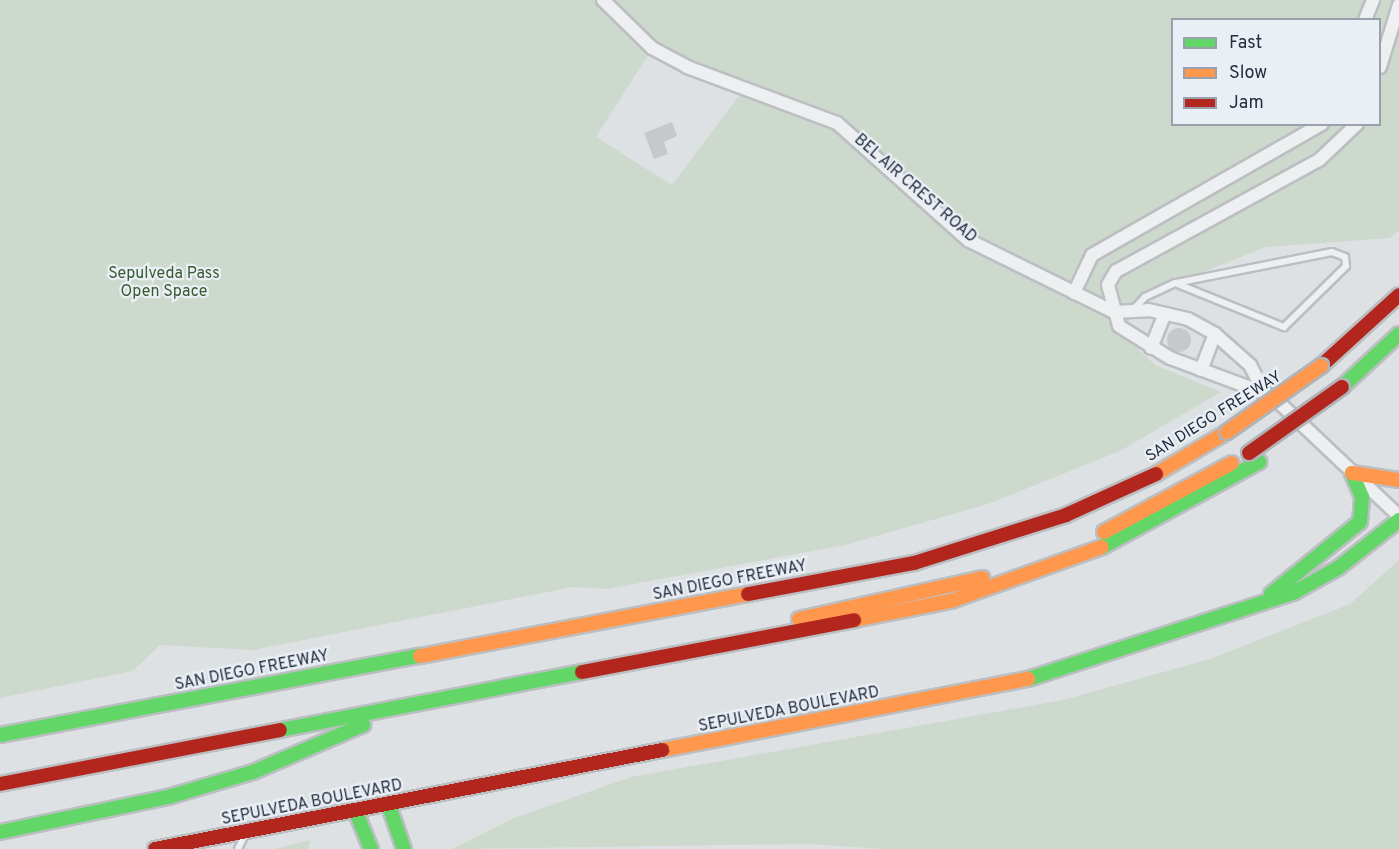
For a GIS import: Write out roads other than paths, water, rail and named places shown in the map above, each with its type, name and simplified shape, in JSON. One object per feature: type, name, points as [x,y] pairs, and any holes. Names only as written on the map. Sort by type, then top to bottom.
[{"type":"main road","name":"SAN DIEGO FREEWAY","points":[[0,735],[914,563],[1076,511],[1227,432],[1321,366],[1399,295]]},
{"type":"main road","points":[[1347,391],[1399,334]]},
{"type":"main road","points":[[0,784],[903,613],[988,591],[1120,540],[1254,458],[1399,353]]},
{"type":"main road","points":[[1245,612],[1353,532],[1363,515],[1352,473],[1399,480]]},
{"type":"main road","name":"SEPULVEDA BOULEVARD","points":[[155,849],[389,806],[1018,682],[1245,612],[1328,574],[1399,518]]},
{"type":"main road","points":[[0,832],[168,797],[253,772],[397,710]]},
{"type":"main road","points":[[389,806],[404,849]]},
{"type":"main road","points":[[356,812],[371,849]]},
{"type":"street","name":"BEL AIR CREST ROAD","points":[[603,0],[652,48],[687,67],[837,123],[968,240],[1114,312],[1165,314],[1215,334],[1243,357],[1262,389],[1399,518]]},
{"type":"street","points":[[1366,18],[1372,0]]},
{"type":"street","points":[[1381,64],[1399,5]]},
{"type":"street","points":[[1074,293],[1092,255],[1318,126]]},
{"type":"street","name":"BEL AIR CREST ROAD","points":[[1262,389],[1201,370],[1151,348],[1119,326],[1108,285],[1116,271],[1318,160],[1355,126]]},
{"type":"street","points":[[1151,348],[1165,314]]},
{"type":"street","points":[[1201,370],[1215,334]]},
{"type":"lane","points":[[1132,311],[1144,297],[1175,283],[1332,252],[1345,256],[1346,266],[1284,327],[1175,283]]},
{"type":"lane","points":[[238,849],[245,833]]},
{"type":"park label","name":"Sepulveda Pass Open Space","points":[[164,283]]}]
